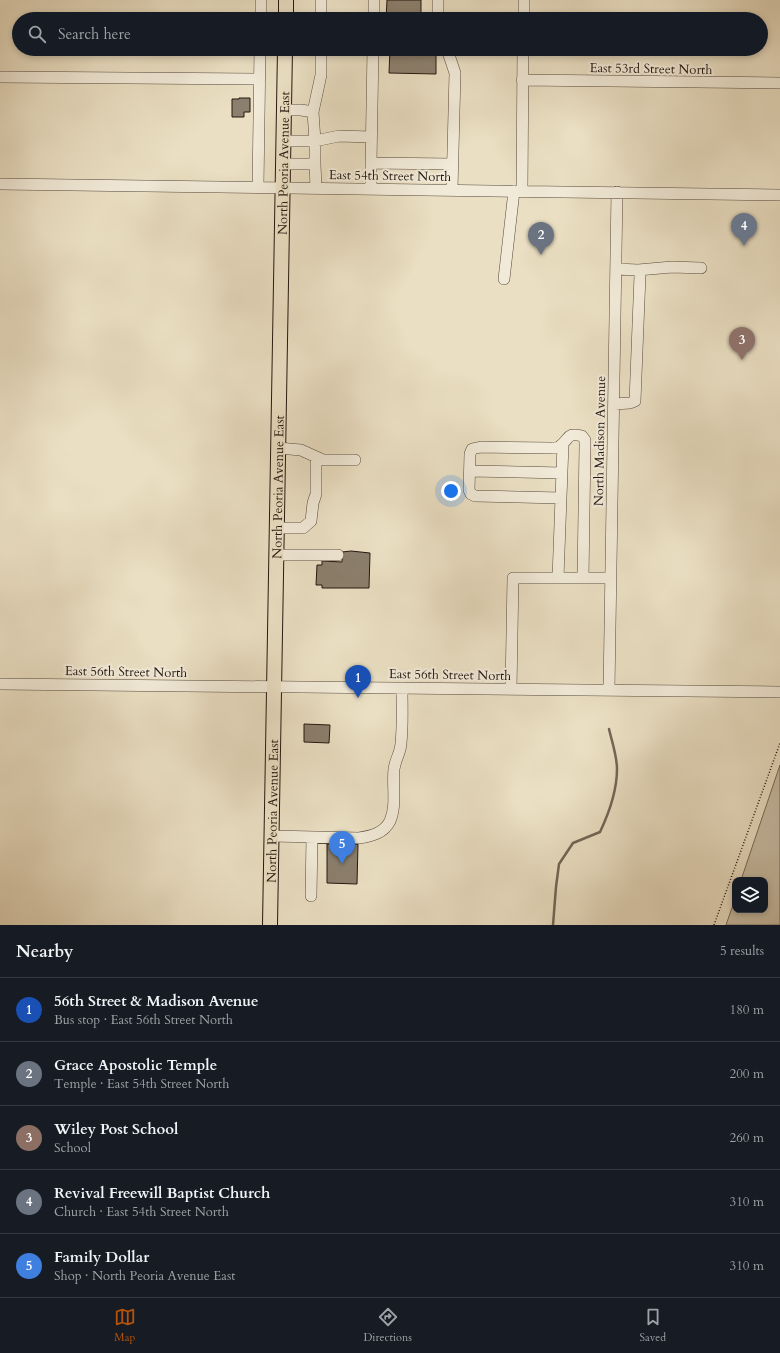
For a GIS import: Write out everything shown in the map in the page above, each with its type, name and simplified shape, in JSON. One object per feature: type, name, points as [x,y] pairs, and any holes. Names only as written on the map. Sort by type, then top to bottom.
[{"type":"main road","points":[[286,0],[286,12]]},
{"type":"main road","name":"North Peoria Avenue East","points":[[270,925],[285,56]]},
{"type":"street","points":[[261,0],[261,12]]},
{"type":"street","points":[[321,0],[321,12]]},
{"type":"street","points":[[374,0],[374,12]]},
{"type":"street","points":[[438,0],[438,12]]},
{"type":"street","points":[[524,0],[524,12]]},
{"type":"street","name":"North Peoria Avenue East","points":[[258,187],[260,56]]},
{"type":"street","points":[[316,188],[313,112],[321,75],[321,56]]},
{"type":"street","points":[[371,189],[373,56]]},
{"type":"street","points":[[449,56],[455,73],[452,190]]},
{"type":"street","points":[[504,280],[518,191],[523,56]]},
{"type":"street","points":[[0,77],[260,79]]},
{"type":"street","name":"East 53rd Street North","points":[[522,80],[780,83]]},
{"type":"street","points":[[284,110],[313,112]]},
{"type":"street","points":[[284,141],[315,141],[339,136],[371,137]]},
{"type":"street","points":[[371,163],[453,164]]},
{"type":"street","points":[[284,164],[315,164]]},
{"type":"street","name":"East 54th Street North","points":[[0,184],[780,195]]},
{"type":"street","name":"North Madison Avenue","points":[[609,690],[617,192]]},
{"type":"street","points":[[616,269],[638,270],[701,268]]},
{"type":"street","points":[[614,404],[630,403],[635,401],[640,275],[638,270]]},
{"type":"street","points":[[561,498],[475,496],[471,494],[469,490],[470,454],[472,449],[476,447],[551,448],[559,447],[570,436],[582,436],[585,440],[583,578]]},
{"type":"street","points":[[558,578],[563,444]]},
{"type":"street","points":[[278,448],[301,450],[316,458],[328,460],[355,460]]},
{"type":"street","points":[[277,528],[303,528],[311,521],[313,503],[316,494],[316,458]]},
{"type":"street","points":[[470,471],[562,473]]},
{"type":"street","points":[[276,555],[338,555]]},
{"type":"street","points":[[511,689],[513,578],[611,578]]},
{"type":"street","name":"East 56th Street North","points":[[0,684],[780,692]]},
{"type":"street","points":[[272,836],[368,837],[377,834],[384,829],[390,821],[393,810],[394,768],[402,743],[402,688]]},
{"type":"street","points":[[311,896],[312,837]]},
{"type":"path","points":[[714,925],[780,743]]},
{"type":"shaded area","points":[[780,765],[780,925],[726,925],[732,908],[732,913],[768,913],[768,877],[742,877]]},
{"type":"building","points":[[387,0],[421,0],[421,12],[386,12]]},
{"type":"building","points":[[390,56],[436,56],[436,74],[389,73]]},
{"type":"building","points":[[250,98],[250,112],[244,112],[244,117],[232,117],[232,99]]},
{"type":"building","points":[[351,551],[370,553],[369,588],[322,588],[322,585],[316,585],[317,565],[322,565],[322,561],[342,562],[342,552]]},
{"type":"building","points":[[304,724],[330,725],[329,743],[304,742]]},
{"type":"building","points":[[327,844],[358,844],[357,884],[327,883]]},
{"type":"waterway","points":[[553,925],[559,864],[573,843],[600,832],[612,801],[616,785],[617,764],[609,729]]},
{"type":"place","name":"Revival Freewill Baptist Church","points":[[744,246]]},
{"type":"place","name":"Grace Apostolic Temple","points":[[541,255]]},
{"type":"place","name":"Wiley Post School","points":[[742,360]]},
{"type":"place","name":"56th Street & Madison Avenue","points":[[358,698]]},
{"type":"place","name":"Family Dollar","points":[[342,864]]}]
